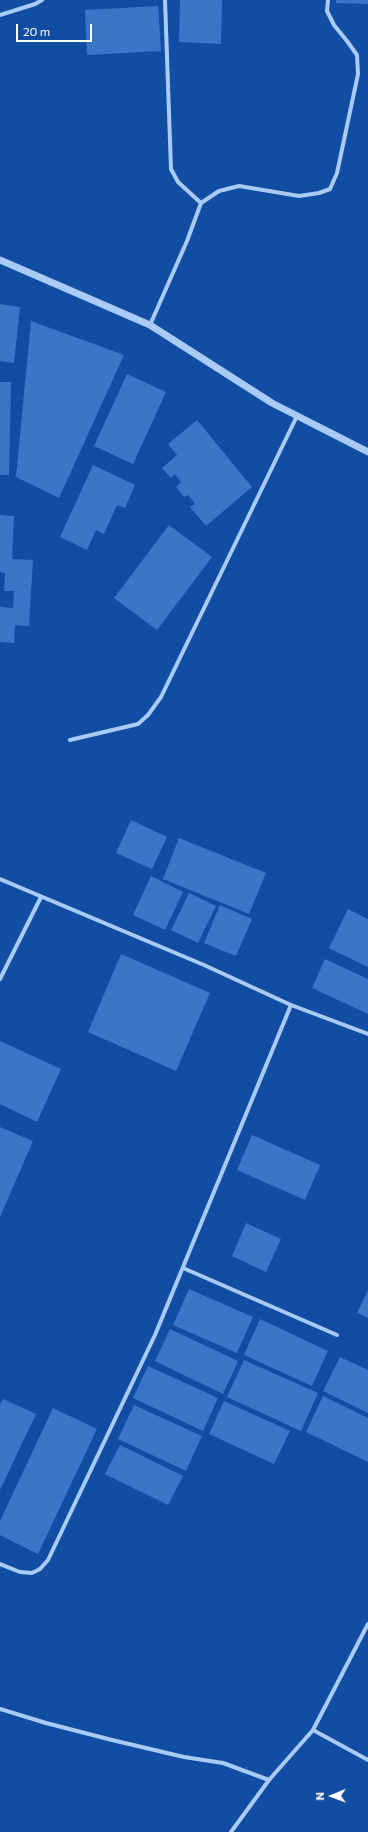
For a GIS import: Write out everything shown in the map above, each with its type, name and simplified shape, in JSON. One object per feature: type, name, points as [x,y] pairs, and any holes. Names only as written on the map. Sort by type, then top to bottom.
[{"type":"street","points":[[0,15],[35,4],[42,0]]},
{"type":"street","points":[[165,0],[171,169],[178,182],[201,203]]},
{"type":"street","points":[[150,325],[187,241],[201,203],[219,191],[239,186],[299,196],[319,193],[330,189],[337,173],[358,74],[356,55],[347,40],[334,25],[328,11],[328,0]]},
{"type":"street","points":[[0,260],[150,325],[272,403],[368,452]]},
{"type":"street","points":[[70,740],[138,724],[148,715],[161,697],[297,416]]},
{"type":"street","points":[[0,879],[204,965],[291,1005],[368,1034]]},
{"type":"street","points":[[0,979],[42,896]]},
{"type":"street","points":[[0,1564],[20,1572],[32,1573],[40,1569],[48,1560],[155,1335],[291,1005]]},
{"type":"street","points":[[183,1268],[337,1335]]},
{"type":"street","points":[[231,1832],[269,1780],[313,1730],[368,1624]]},
{"type":"street","points":[[0,1709],[46,1724],[184,1757],[222,1763],[269,1780]]},
{"type":"street","points":[[313,1730],[368,1760]]},
{"type":"building","points":[[180,0],[222,0],[221,44],[179,42]]},
{"type":"building","points":[[336,0],[368,0],[368,4],[336,3]]},
{"type":"building","points":[[158,6],[161,51],[87,55],[85,10]]},
{"type":"building","points":[[0,304],[20,307],[14,363],[0,361]]},
{"type":"building","points":[[31,321],[124,355],[59,498],[16,477]]},
{"type":"building","points":[[127,374],[166,392],[133,464],[94,446]]},
{"type":"building","points":[[0,382],[11,382],[9,475],[0,475]]},
{"type":"building","points":[[197,420],[252,487],[206,526],[190,507],[195,504],[188,495],[184,497],[176,487],[181,482],[175,474],[171,478],[162,468],[177,455],[168,444]]},
{"type":"building","points":[[93,465],[135,485],[125,508],[117,505],[104,534],[96,530],[87,550],[60,537]]},
{"type":"building","points":[[0,515],[14,516],[12,559],[33,560],[29,626],[15,625],[14,643],[0,642],[0,607],[13,608],[14,591],[4,591],[5,573],[0,572]]},
{"type":"building","points":[[169,525],[212,557],[157,630],[114,598]]},
{"type":"building","points":[[131,820],[167,837],[152,869],[116,853]]},
{"type":"building","points":[[179,838],[266,873],[249,914],[163,879]]},
{"type":"building","points":[[151,876],[183,892],[165,930],[133,915]]},
{"type":"building","points":[[189,893],[216,906],[198,943],[171,930]]},
{"type":"building","points":[[220,905],[252,919],[236,956],[204,943]]},
{"type":"building","points":[[348,909],[368,919],[368,967],[329,948]]},
{"type":"building","points":[[121,954],[210,993],[176,1071],[88,1032]]},
{"type":"building","points":[[325,959],[368,979],[368,1014],[312,988]]},
{"type":"building","points":[[0,1041],[61,1069],[37,1122],[0,1104]]},
{"type":"building","points":[[0,1127],[33,1141],[0,1217]]},
{"type":"building","points":[[252,1135],[320,1165],[305,1200],[237,1170]]},
{"type":"building","points":[[246,1223],[281,1239],[266,1272],[232,1256]]},
{"type":"building","points":[[189,1289],[253,1317],[237,1353],[173,1325]]},
{"type":"building","points":[[368,1290],[368,1318],[357,1313]]},
{"type":"building","points":[[260,1319],[328,1351],[312,1386],[244,1355]]},
{"type":"building","points":[[170,1329],[238,1361],[223,1394],[155,1361]]},
{"type":"building","points":[[340,1357],[368,1370],[368,1413],[323,1391]]},
{"type":"building","points":[[244,1360],[318,1393],[301,1431],[227,1397]]},
{"type":"building","points":[[148,1366],[218,1398],[203,1431],[133,1398]]},
{"type":"building","points":[[323,1396],[368,1418],[368,1462],[306,1432]]},
{"type":"building","points":[[3,1399],[36,1414],[0,1490],[0,1404]]},
{"type":"building","points":[[224,1401],[290,1431],[274,1464],[209,1434]]},
{"type":"building","points":[[134,1405],[202,1436],[186,1471],[118,1439]]},
{"type":"building","points":[[53,1408],[97,1429],[38,1554],[0,1535],[0,1521]]},
{"type":"building","points":[[120,1445],[183,1476],[168,1505],[105,1474]]}]
